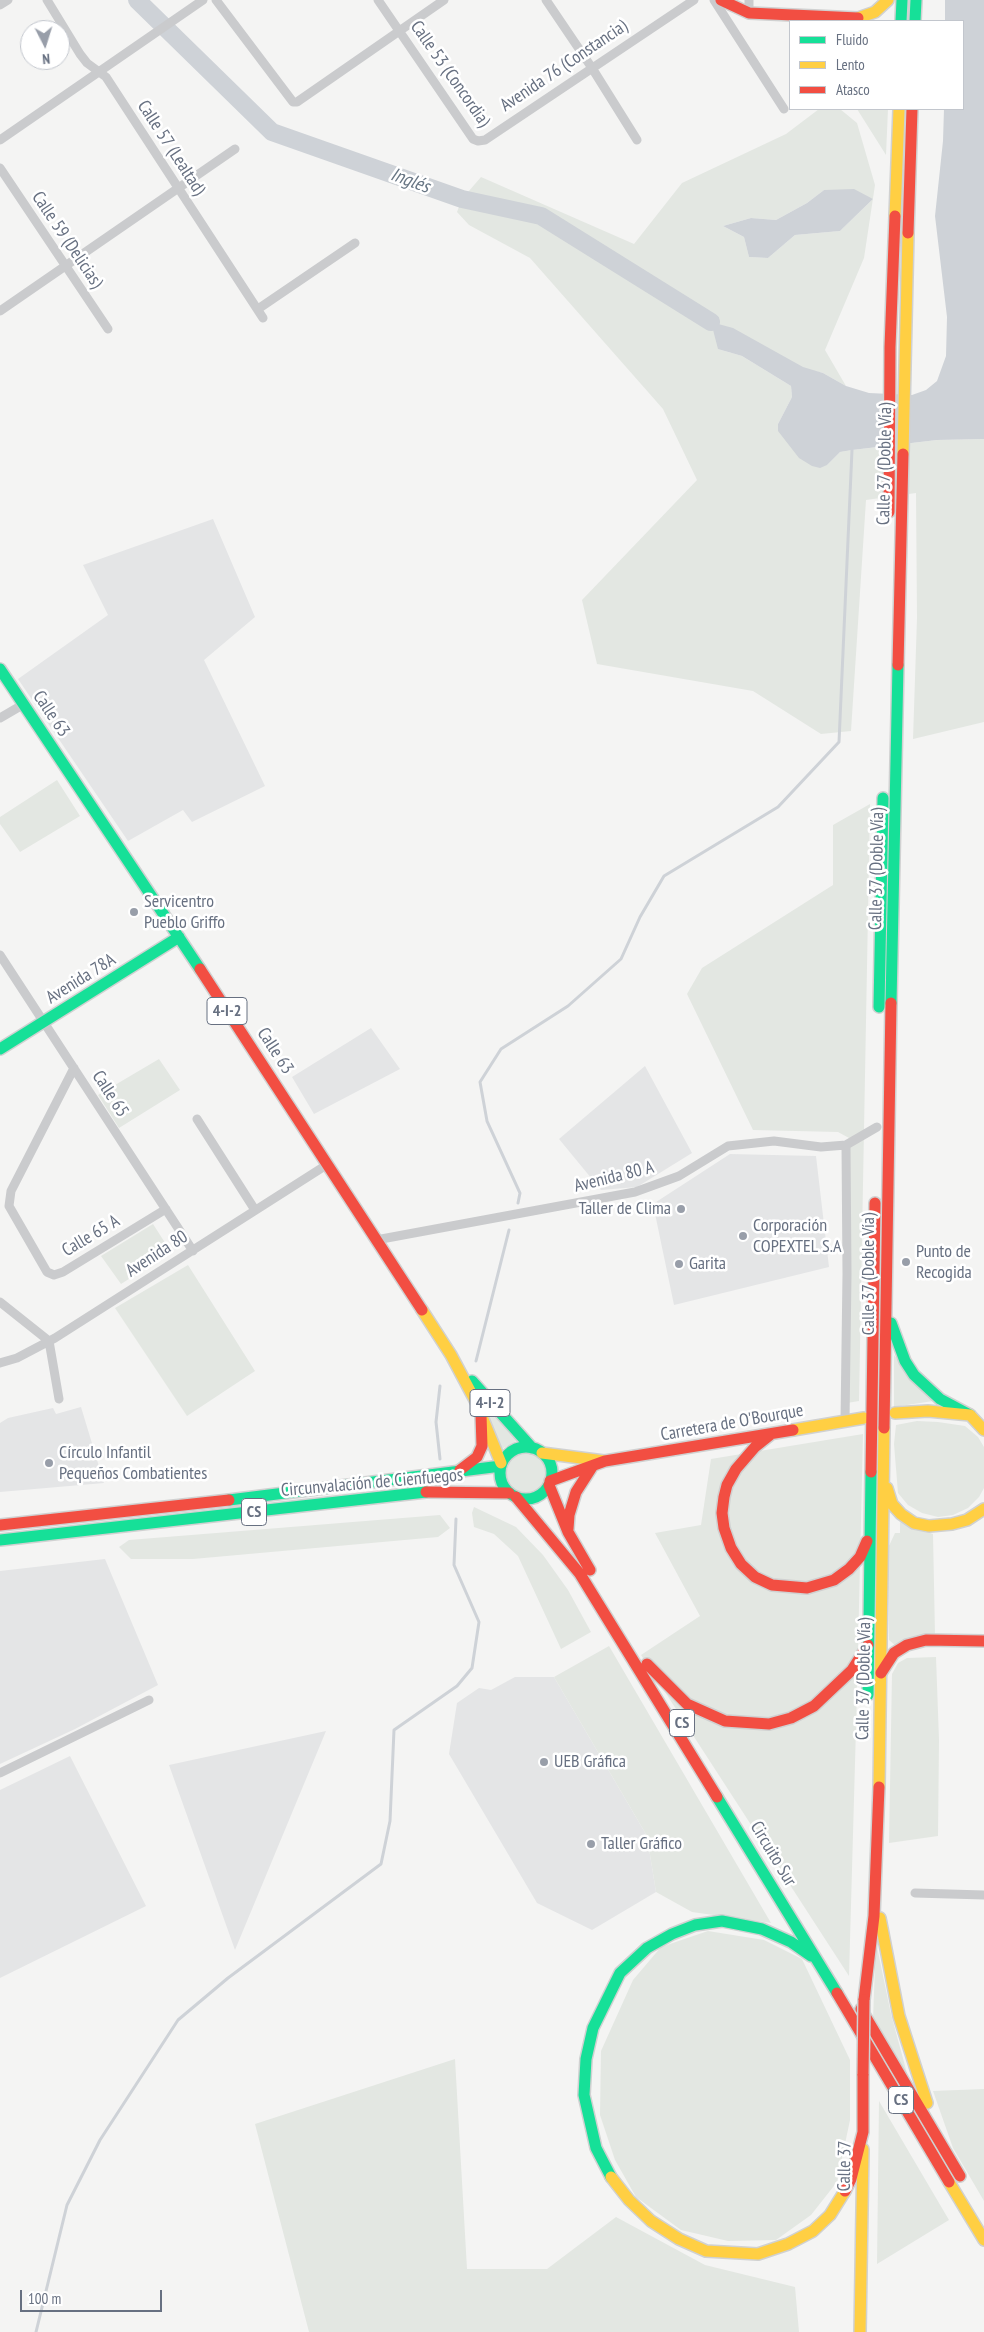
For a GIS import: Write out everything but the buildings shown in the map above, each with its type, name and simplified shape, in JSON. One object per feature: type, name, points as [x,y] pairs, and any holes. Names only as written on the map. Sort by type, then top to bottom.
[{"type":"main road","points":[[721,0],[749,13],[862,20],[875,12],[888,0]]},
{"type":"main road","points":[[902,0],[902,20]]},
{"type":"main road","points":[[915,20],[916,0]]},
{"type":"main road","name":"Calle 37 (Doble Vía)","points":[[889,521],[890,347],[899,110]]},
{"type":"main road","name":"Calle 37 (Doble Vía)","points":[[864,2000],[874,1916],[876,1876],[885,1481],[888,1122],[904,348],[912,110]]},
{"type":"main road","name":"Calle 63","points":[[0,669],[180,937],[451,1355],[481,1415],[501,1465]]},
{"type":"main road","name":"Calle 37 (Doble Vía)","points":[[879,1019],[885,731]]},
{"type":"main road","name":"Avenida 78A","points":[[0,1049],[180,937]]},
{"type":"main road","points":[[877,1147],[878,1078]]},
{"type":"main road","name":"Calle 37 (Doble Vía)","points":[[864,2000],[876,1186]]},
{"type":"main road","points":[[887,1312],[905,1361],[914,1375],[940,1399],[970,1415],[984,1430]]},
{"type":"main road","name":"Calle 63","points":[[451,1355],[497,1410],[537,1451]]},
{"type":"main road","points":[[895,1413],[928,1411],[984,1417]]},
{"type":"main road","points":[[458,1471],[477,1457],[482,1446],[481,1415]]},
{"type":"main road","name":"Carretera de O'Bourque","points":[[550,1483],[605,1462],[864,1418]]},
{"type":"main road","points":[[770,1435],[755,1447],[736,1469],[727,1485],[724,1496],[724,1528],[731,1548],[741,1564],[755,1577],[772,1585],[807,1588],[834,1580],[849,1569],[860,1557],[870,1530]]},
{"type":"main road","points":[[501,1465],[505,1457],[517,1448],[537,1451]]},
{"type":"main road","name":"Carretera de O'Bourque","points":[[537,1451],[605,1462]]},
{"type":"main road","name":"CS","points":[[537,1451],[551,1466],[550,1483]]},
{"type":"main road","name":"CS","points":[[501,1465],[500,1481],[512,1495]]},
{"type":"main road","name":"Circunvalación de Cienfuegos","points":[[0,1525],[182,1505],[501,1465]]},
{"type":"main road","points":[[568,1532],[569,1515],[576,1492],[592,1467]]},
{"type":"main road","points":[[885,1481],[892,1504],[901,1514],[914,1522],[940,1526],[967,1520],[984,1520]]},
{"type":"main road","name":"Circunvalación de Cienfuegos","points":[[0,1540],[439,1491],[476,1491],[531,1498],[544,1491],[550,1483]]},
{"type":"main road","name":"Circuito Sur","points":[[550,1483],[568,1532],[967,2188]]},
{"type":"main road","points":[[476,1491],[516,1509],[554,1540]]},
{"type":"main road","name":"Circuito Sur","points":[[512,1495],[554,1540],[580,1574],[817,1960],[984,2240]]},
{"type":"main road","points":[[967,1520],[984,1509]]},
{"type":"main road","points":[[881,1673],[894,1653],[907,1645],[926,1640],[984,1641]]},
{"type":"main road","points":[[647,1664],[687,1704],[725,1721],[769,1724],[792,1718],[814,1706],[852,1670],[868,1645]]},
{"type":"main road","points":[[876,1876],[881,1932],[899,2016],[943,2146]]},
{"type":"main road","points":[[817,1960],[791,1942],[762,1929],[722,1921],[695,1925],[672,1934],[647,1948],[620,1973],[592,2028],[586,2059],[584,2095],[589,2123],[596,2148],[607,2173],[629,2200],[651,2221],[679,2239],[706,2251],[758,2254],[788,2244],[813,2231],[830,2215],[851,2179],[863,2132]]},
{"type":"main road","name":"Calle 37","points":[[860,2332],[864,2000]]},
{"type":"street","points":[[0,5],[8,0]]},
{"type":"street","name":"Calle 57 (Lealtad)","points":[[47,0],[80,54],[87,63],[100,70],[263,318]]},
{"type":"street","points":[[0,140],[203,0]]},
{"type":"street","points":[[216,0],[293,102],[297,102],[444,0]]},
{"type":"street","name":"Calle 53 (Concordia)","points":[[378,0],[473,139],[478,141]]},
{"type":"street","points":[[546,0],[592,68],[637,140]]},
{"type":"street","name":"Avenida 76 (Constancia)","points":[[478,141],[485,140],[694,0]]},
{"type":"street","points":[[714,0],[784,109]]},
{"type":"street","points":[[749,0],[749,13]]},
{"type":"street","points":[[0,312],[235,149]]},
{"type":"street","name":"Calle 59 (Delicias)","points":[[0,168],[64,267],[108,329]]},
{"type":"street","points":[[258,308],[355,243]]},
{"type":"street","points":[[0,718],[24,704]]},
{"type":"street","name":"Calle 65","points":[[0,955],[193,1250]]},
{"type":"street","name":"Calle 65 A","points":[[74,1068],[11,1191],[9,1206],[47,1272],[54,1275],[63,1272],[166,1209]]},
{"type":"street","points":[[196,1119],[254,1210]]},
{"type":"street","name":"Avenida 80 A","points":[[376,1240],[635,1192],[679,1176],[728,1146],[753,1142],[774,1142],[821,1147],[846,1145],[877,1127]]},
{"type":"street","points":[[845,1421],[846,1145]]},
{"type":"street","name":"Avenida 80","points":[[0,1363],[17,1358],[49,1341],[328,1164]]},
{"type":"street","points":[[0,1302],[49,1341],[59,1399]]},
{"type":"street","points":[[0,1773],[149,1700]]},
{"type":"street","points":[[915,1893],[984,1895]]},
{"type":"shaded area","points":[[945,0],[984,0],[984,439],[937,440],[852,450],[840,452],[827,465],[820,468],[812,466],[799,458],[778,431],[778,424],[792,397],[791,386],[742,356],[718,349],[711,322],[733,328],[803,367],[823,373],[846,386],[869,393],[912,395],[926,390],[937,381],[946,356],[947,317],[935,216],[943,141],[944,110],[964,110],[964,20],[945,20]]},
{"type":"shaded area","points":[[818,110],[841,110],[857,123],[875,185],[873,199],[864,258],[825,350],[846,386],[823,373],[718,349],[742,356],[791,386],[792,397],[778,424],[827,465],[840,452],[852,450],[937,440],[984,439],[984,722],[913,739],[917,618],[916,493],[866,500],[851,731],[821,734],[753,691],[597,664],[582,600],[697,480],[663,409],[530,258],[469,225],[457,212],[462,199],[481,177],[634,244],[682,183],[786,134]],"holes":[[[824,190],[873,199],[840,231],[795,235],[768,258],[749,257],[744,237],[723,226],[751,218],[776,220],[807,203]]]},
{"type":"shaded area","points":[[858,110],[888,110],[886,155]]},
{"type":"shaded area","points":[[854,189],[873,199],[840,231],[795,235],[768,258],[749,257],[744,237],[723,226],[751,218],[776,220],[807,203],[824,190]]},
{"type":"shaded area","points":[[213,519],[255,617],[204,660],[265,786],[192,822],[183,810],[128,841],[18,679],[108,615],[83,565]]},
{"type":"shaded area","points":[[57,780],[80,816],[20,852],[0,824],[0,817]]},
{"type":"shaded area","points":[[870,804],[859,1401],[847,1403],[849,1138],[838,1132],[753,1130],[687,994],[702,968],[833,885],[833,825]]},
{"type":"shaded area","points":[[371,1028],[400,1069],[314,1114],[292,1077]]},
{"type":"shaded area","points":[[159,1059],[180,1090],[119,1128],[98,1095]]},
{"type":"shaded area","points":[[645,1066],[692,1153],[637,1187],[601,1190],[559,1139]]},
{"type":"shaded area","name":"Corporación COPEXTEL S.A","points":[[730,1154],[816,1156],[829,1267],[674,1305],[653,1204]]},
{"type":"shaded area","points":[[153,1224],[171,1252],[121,1284],[101,1256]]},
{"type":"shaded area","points":[[188,1265],[255,1371],[187,1416],[115,1308]]},
{"type":"shaded area","points":[[894,1355],[933,1401],[894,1407]]},
{"type":"shaded area","points":[[482,1402],[518,1440],[500,1450]]},
{"type":"shaded area","name":"Círculo Infantil Pequeños Combatientes","points":[[81,1407],[104,1483],[0,1492],[0,1423],[8,1418],[53,1408],[56,1414]]},
{"type":"shaded area","points":[[917,1421],[965,1426],[978,1437],[984,1447],[984,1488],[979,1497],[968,1508],[953,1515],[938,1517],[922,1513],[908,1505],[898,1493],[894,1444],[896,1425]]},
{"type":"shaded area","points":[[863,1434],[849,1976],[641,1655],[700,1616],[655,1533],[701,1525],[711,1459]]},
{"type":"shaded area","points":[[526,1453],[540,1459],[546,1473],[540,1487],[526,1493],[512,1487],[506,1473],[512,1459]]},
{"type":"shaded area","points":[[474,1507],[516,1527],[543,1555],[568,1590],[591,1632],[561,1649],[518,1556],[494,1534],[474,1527],[472,1513]]},
{"type":"shaded area","points":[[440,1515],[450,1528],[438,1537],[193,1559],[131,1559],[119,1547],[129,1540]]},
{"type":"shaded area","points":[[900,1522],[933,1534],[935,1635],[897,1647],[889,1640],[888,1548],[895,1533],[900,1533]]},
{"type":"shaded area","points":[[105,1559],[158,1685],[75,1729],[0,1764],[0,1571]]},
{"type":"shaded area","points":[[609,1646],[771,1923],[692,1912],[656,1892],[647,1836],[554,1677]]},
{"type":"shaded area","points":[[936,1657],[939,1740],[938,1836],[889,1843],[892,1674],[898,1663],[907,1658]]},
{"type":"shaded area","points":[[515,1677],[554,1677],[647,1836],[656,1892],[592,1930],[537,1903],[449,1754],[457,1703],[479,1688],[491,1690]]},
{"type":"shaded area","points":[[326,1731],[235,1950],[169,1765]]},
{"type":"shaded area","points":[[70,1756],[146,1906],[0,1978],[0,1790]]},
{"type":"shaded area","points":[[708,1931],[764,1940],[802,1959],[850,2060],[850,2120],[837,2182],[811,2215],[776,2240],[728,2241],[681,2230],[636,2197],[615,2160],[600,2115],[601,2051],[633,1980],[661,1947]]},
{"type":"shaded area","points":[[876,1942],[891,2014],[908,2077],[873,2019]]},
{"type":"shaded area","points":[[455,2059],[467,2269],[547,2269],[616,2217],[705,2265],[795,2287],[799,2332],[309,2332],[255,2124]]},
{"type":"shaded area","points":[[984,2089],[984,2201],[953,2148],[933,2091]]},
{"type":"shaded area","points":[[879,2101],[949,2220],[877,2264]]},
{"type":"waterway","name":"Inglés","points":[[137,0],[272,132],[462,199],[541,216],[711,322]]},
{"type":"waterway","points":[[518,1203],[520,1193],[487,1121],[480,1082],[501,1049],[568,1006],[621,959],[640,917],[664,876],[778,807],[839,742],[852,450]]},
{"type":"waterway","points":[[476,1361],[509,1230]]},
{"type":"waterway","points":[[440,1386],[436,1422],[440,1459]]},
{"type":"waterway","points":[[36,2332],[67,2205],[100,2140],[178,2020],[228,1978],[381,1864],[390,1821],[394,1730],[457,1686],[472,1668],[479,1622],[454,1565],[456,1519]]},
{"type":"traffic: fast","points":[[901,20],[902,0]]},
{"type":"traffic: fast","points":[[915,20],[916,0]]},
{"type":"traffic: fast","points":[[891,1003],[898,665]]},
{"type":"traffic: fast","points":[[0,669],[200,969]]},
{"type":"traffic: fast","points":[[879,1007],[883,798]]},
{"type":"traffic: fast","points":[[0,1049],[179,937]]},
{"type":"traffic: fast","points":[[891,1323],[905,1361],[914,1375],[940,1399],[970,1415]]},
{"type":"traffic: fast","points":[[472,1381],[532,1448]]},
{"type":"traffic: fast","points":[[526,1447],[536,1449],[544,1455],[550,1463],[552,1473],[550,1483],[544,1491],[536,1497],[526,1499],[516,1497],[508,1491],[502,1483],[500,1473],[502,1463],[508,1455],[516,1449],[526,1447]]},
{"type":"traffic: fast","points":[[229,1500],[501,1466]]},
{"type":"traffic: fast","points":[[868,1695],[871,1472]]},
{"type":"traffic: fast","points":[[0,1540],[426,1492]]},
{"type":"traffic: fast","points":[[717,1797],[837,1993]]},
{"type":"traffic: fast","points":[[611,2177],[596,2148],[584,2095],[586,2059],[593,2028],[620,1973],[647,1948],[672,1934],[695,1925],[722,1921],[762,1929],[791,1942],[811,1956]]},
{"type":"traffic: slow","points":[[858,18],[875,12],[888,0]]},
{"type":"traffic: slow","points":[[895,216],[899,110]]},
{"type":"traffic: slow","points":[[903,454],[908,233]]},
{"type":"traffic: slow","points":[[422,1310],[451,1355],[476,1402],[501,1463]]},
{"type":"traffic: slow","points":[[895,1413],[928,1411],[970,1415],[984,1430]]},
{"type":"traffic: slow","points":[[793,1430],[864,1418]]},
{"type":"traffic: slow","points":[[879,1787],[884,1428]]},
{"type":"traffic: slow","points":[[542,1453],[604,1461]]},
{"type":"traffic: slow","points":[[887,1488],[892,1504],[901,1514],[914,1523],[929,1526],[952,1524],[967,1520],[984,1509]]},
{"type":"traffic: slow","points":[[880,1918],[899,2016],[927,2103]]},
{"type":"traffic: slow","points":[[860,2332],[863,2149]]},
{"type":"traffic: slow","points":[[611,2177],[629,2200],[651,2221],[679,2239],[706,2251],[758,2254],[788,2244],[813,2231],[830,2215],[845,2191]]},
{"type":"traffic: slow","points":[[949,2182],[984,2240]]},
{"type":"traffic: jam","points":[[721,0],[749,13],[858,18]]},
{"type":"traffic: jam","points":[[908,233],[912,110]]},
{"type":"traffic: jam","points":[[889,512],[890,347],[895,216]]},
{"type":"traffic: jam","points":[[898,665],[903,454]]},
{"type":"traffic: jam","points":[[200,969],[422,1310]]},
{"type":"traffic: jam","points":[[884,1428],[891,1003]]},
{"type":"traffic: jam","points":[[871,1472],[875,1203]]},
{"type":"traffic: jam","points":[[460,1470],[477,1457],[482,1446],[481,1415]]},
{"type":"traffic: jam","points":[[550,1481],[605,1461],[793,1430]]},
{"type":"traffic: jam","points":[[770,1435],[755,1447],[736,1469],[727,1485],[724,1497],[722,1513],[724,1528],[731,1548],[741,1564],[755,1577],[772,1585],[807,1588],[834,1580],[849,1569],[860,1557],[867,1541]]},
{"type":"traffic: jam","points":[[568,1529],[569,1515],[576,1492],[592,1467]]},
{"type":"traffic: jam","points":[[549,1485],[568,1532],[590,1570]]},
{"type":"traffic: jam","points":[[426,1492],[509,1493]]},
{"type":"traffic: jam","points":[[516,1497],[580,1574],[717,1797]]},
{"type":"traffic: jam","points":[[0,1525],[229,1500]]},
{"type":"traffic: jam","points":[[881,1673],[894,1653],[907,1645],[926,1640],[984,1641]]},
{"type":"traffic: jam","points":[[647,1664],[687,1704],[725,1721],[769,1724],[791,1718],[814,1706],[852,1670],[868,1645]]},
{"type":"traffic: jam","points":[[864,2000],[874,1916],[879,1787]]},
{"type":"traffic: jam","points":[[837,1993],[949,2182]]},
{"type":"traffic: jam","points":[[863,2074],[864,2000]]},
{"type":"traffic: jam","points":[[861,2009],[960,2176]]},
{"type":"traffic: jam","points":[[845,2191],[851,2179],[863,2132],[863,2074]]},
{"type":"place","name":"Servicentro Pueblo Griffo","points":[[134,912]]},
{"type":"place","name":"Taller de Clima","points":[[681,1209]]},
{"type":"place","name":"Corporación COPEXTEL S.A","points":[[743,1236]]},
{"type":"place","name":"Punto de Recogida","points":[[906,1262]]},
{"type":"place","name":"Garita","points":[[679,1264]]},
{"type":"place","name":"Círculo Infantil Pequeños Combatientes","points":[[49,1463]]},
{"type":"place","name":"UEB Gráfica","points":[[544,1762]]},
{"type":"place","name":"Taller Gráfico","points":[[591,1844]]}]
